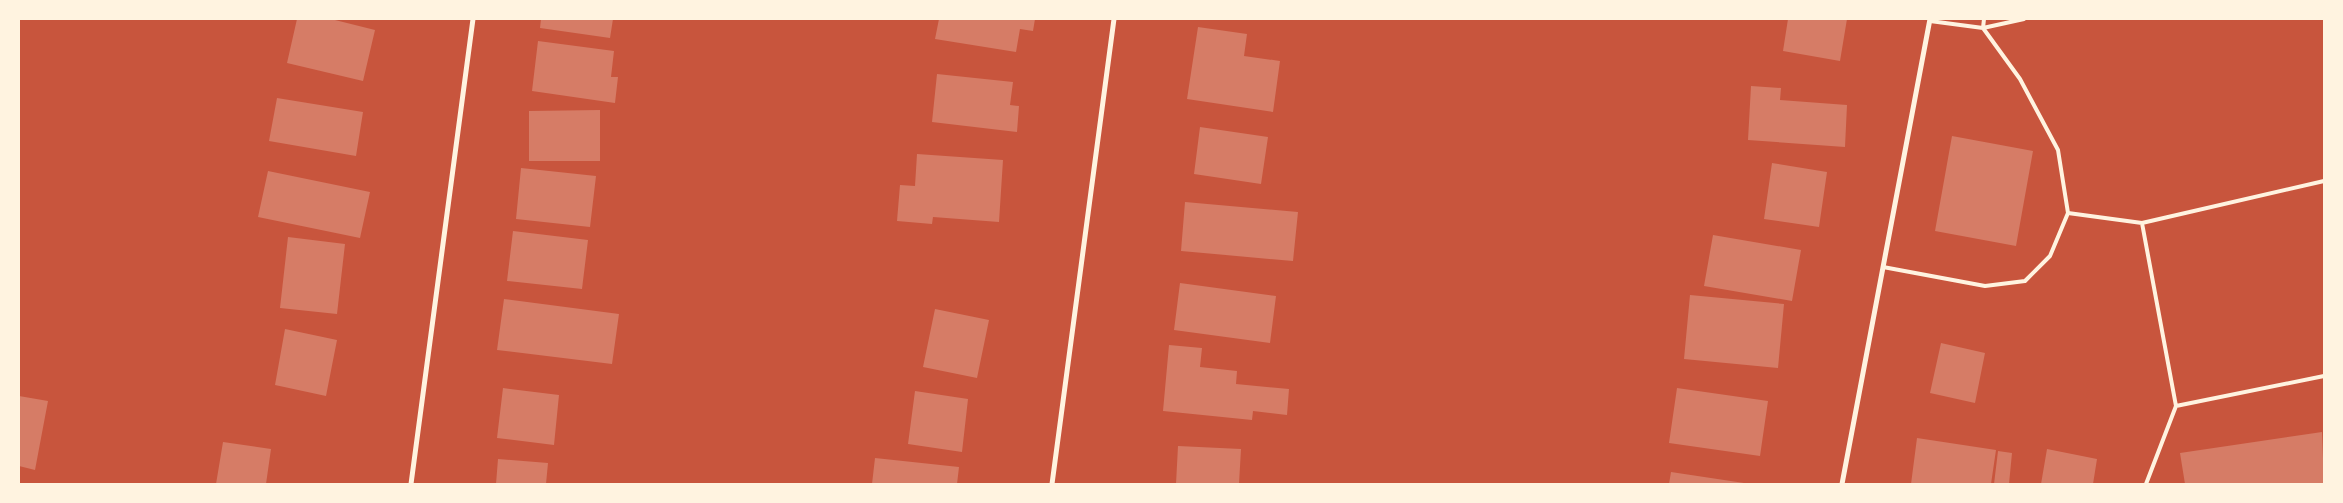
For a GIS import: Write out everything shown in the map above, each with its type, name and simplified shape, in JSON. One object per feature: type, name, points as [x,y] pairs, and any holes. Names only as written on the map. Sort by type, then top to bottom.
[{"type":"street","points":[[411,484],[473,19]]},
{"type":"street","points":[[1052,484],[1114,19]]},
{"type":"street","points":[[1842,484],[1930,20]]},
{"type":"lane","points":[[1883,267],[1985,286],[2025,281],[2050,256],[2068,213],[2058,150],[2020,79],[1983,28],[1984,19]]},
{"type":"lane","points":[[1930,20],[1983,28],[2024,19]]},
{"type":"lane","points":[[2068,213],[2142,223],[2324,181]]},
{"type":"lane","points":[[2142,223],[2176,406],[2146,484]]},
{"type":"lane","points":[[2176,406],[2324,376]]},
{"type":"building","points":[[297,19],[331,19],[375,30],[363,81],[287,63]]},
{"type":"building","points":[[541,19],[613,19],[610,38],[540,28]]},
{"type":"building","points":[[939,19],[1035,19],[1033,31],[1020,29],[1016,52],[935,39]]},
{"type":"building","points":[[1788,19],[1847,19],[1840,61],[1783,51]]},
{"type":"building","points":[[1198,27],[1247,34],[1244,56],[1280,61],[1273,112],[1187,99]]},
{"type":"building","points":[[538,41],[614,51],[611,77],[618,77],[615,103],[532,91]]},
{"type":"building","points":[[937,74],[1013,82],[1010,105],[1019,106],[1017,132],[932,122]]},
{"type":"building","points":[[1751,86],[1781,88],[1780,100],[1847,105],[1845,147],[1748,140]]},
{"type":"building","points":[[277,98],[363,112],[356,156],[269,141]]},
{"type":"building","points":[[600,110],[600,161],[529,161],[529,111]]},
{"type":"building","points":[[1200,127],[1268,137],[1261,184],[1194,174]]},
{"type":"building","points":[[1952,136],[2033,151],[2016,246],[1935,231]]},
{"type":"building","points":[[917,154],[1003,160],[999,222],[933,217],[932,224],[897,221],[900,185],[915,186]]},
{"type":"building","points":[[1772,163],[1827,172],[1819,227],[1764,219]]},
{"type":"building","points":[[521,168],[596,176],[590,227],[516,219]]},
{"type":"building","points":[[268,171],[370,192],[360,238],[258,217]]},
{"type":"building","points":[[1185,202],[1298,212],[1293,261],[1181,251]]},
{"type":"building","points":[[513,231],[588,240],[582,289],[507,281]]},
{"type":"building","points":[[1713,235],[1801,250],[1792,301],[1704,286]]},
{"type":"building","points":[[288,237],[345,244],[337,314],[280,308]]},
{"type":"building","points":[[1180,283],[1276,296],[1270,343],[1174,330]]},
{"type":"building","points":[[1690,295],[1784,304],[1778,368],[1684,359]]},
{"type":"building","points":[[504,299],[619,314],[612,364],[497,350]]},
{"type":"building","points":[[935,309],[989,320],[977,378],[923,367]]},
{"type":"building","points":[[285,329],[337,340],[326,396],[275,385]]},
{"type":"building","points":[[1941,343],[1985,353],[1975,403],[1930,393]]},
{"type":"building","points":[[1169,345],[1202,348],[1200,367],[1237,371],[1236,384],[1289,389],[1287,415],[1253,411],[1252,420],[1163,411]]},
{"type":"building","points":[[503,388],[559,395],[554,445],[497,438]]},
{"type":"building","points":[[1677,388],[1768,401],[1760,456],[1669,443]]},
{"type":"building","points":[[915,391],[968,399],[962,452],[908,444]]},
{"type":"building","points":[[19,396],[48,401],[35,470],[19,466]]},
{"type":"building","points":[[2322,432],[2324,484],[2185,484],[2180,453]]},
{"type":"building","points":[[1917,438],[1996,450],[1991,484],[1911,484]]},
{"type":"building","points":[[223,442],[271,449],[266,484],[216,484]]},
{"type":"building","points":[[1178,446],[1241,449],[1239,484],[1176,484]]},
{"type":"building","points":[[2047,449],[2097,459],[2093,484],[2041,484]]},
{"type":"building","points":[[1998,451],[2012,453],[2009,484],[1994,484]]},
{"type":"building","points":[[875,458],[959,467],[957,484],[872,484]]},
{"type":"building","points":[[498,459],[548,463],[546,484],[496,484]]},
{"type":"building","points":[[1671,472],[1744,483],[1744,484],[1669,484]]}]
